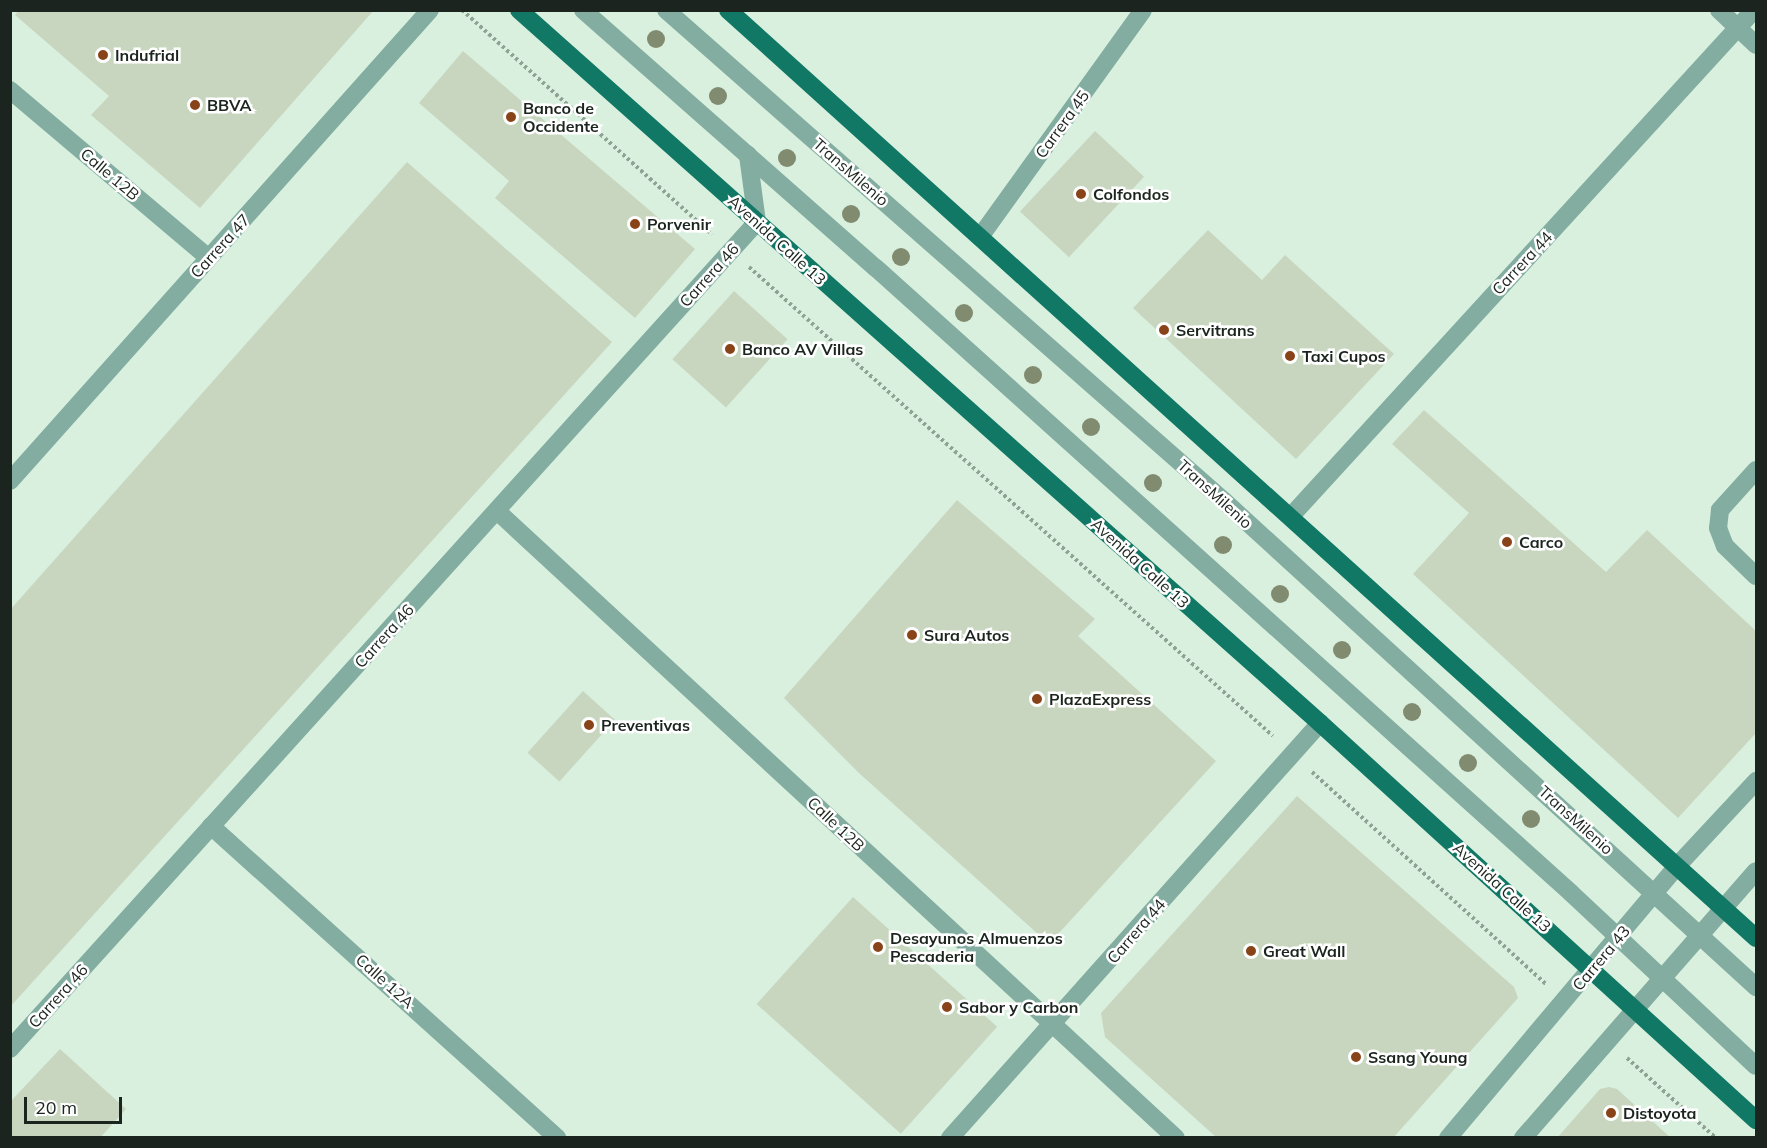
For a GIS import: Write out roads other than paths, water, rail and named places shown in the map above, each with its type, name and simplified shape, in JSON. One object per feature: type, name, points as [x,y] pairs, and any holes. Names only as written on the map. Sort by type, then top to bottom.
[{"type":"main road","name":"Avenida Calle 13","points":[[519,10],[1592,967],[1756,1120]]},
{"type":"main road","points":[[728,10],[1678,865],[1756,938]]},
{"type":"street","name":"Carrera 47","points":[[10,481],[430,10]]},
{"type":"street","points":[[583,10],[748,155],[1618,936],[1756,1066]]},
{"type":"street","name":"TransMilenio","points":[[666,10],[1224,501],[1655,892],[1756,987]]},
{"type":"street","name":"Carrera 45","points":[[981,237],[1143,10]]},
{"type":"street","points":[[1719,10],[1756,45]]},
{"type":"street","name":"Carrera 44","points":[[1291,516],[1754,10]]},
{"type":"street","name":"Calle 12B","points":[[10,90],[209,258]]},
{"type":"street","points":[[748,155],[757,222]]},
{"type":"street","name":"Carrera 46","points":[[10,1049],[757,222]]},
{"type":"street","points":[[1756,470],[1720,510],[1718,528],[1725,546],[1756,576]]},
{"type":"street","name":"Calle 12B","points":[[497,511],[1176,1137]]},
{"type":"street","name":"Carrera 44","points":[[950,1137],[1320,723]]},
{"type":"street","name":"Carrera 43","points":[[1448,1137],[1678,865],[1756,781]]},
{"type":"street","name":"Calle 12A","points":[[212,826],[557,1137]]},
{"type":"street","points":[[1523,1137],[1637,1010],[1756,871]]},
{"type":"place","name":"Indufrial","points":[[103,55]]},
{"type":"place","name":"BBVA","points":[[195,105]]},
{"type":"place","name":"Banco de Occidente","points":[[511,117]]},
{"type":"place","name":"Colfondos","points":[[1081,194]]},
{"type":"place","name":"Porvenir","points":[[635,224]]},
{"type":"place","name":"Servitrans","points":[[1164,330]]},
{"type":"place","name":"Banco AV Villas","points":[[730,349]]},
{"type":"place","name":"Taxi Cupos","points":[[1290,356]]},
{"type":"place","name":"Carco","points":[[1507,542]]},
{"type":"place","name":"Sura Autos","points":[[912,635]]},
{"type":"place","name":"PlazaExpress","points":[[1037,699]]},
{"type":"place","name":"Preventivas","points":[[589,725]]},
{"type":"place","name":"Desayunos Almuenzos Pescaderia","points":[[878,947]]},
{"type":"place","name":"Great Wall","points":[[1251,951]]},
{"type":"place","name":"Sabor y Carbon","points":[[947,1007]]},
{"type":"place","name":"Ssang Young","points":[[1356,1057]]},
{"type":"place","name":"Distoyota","points":[[1611,1113]]}]
